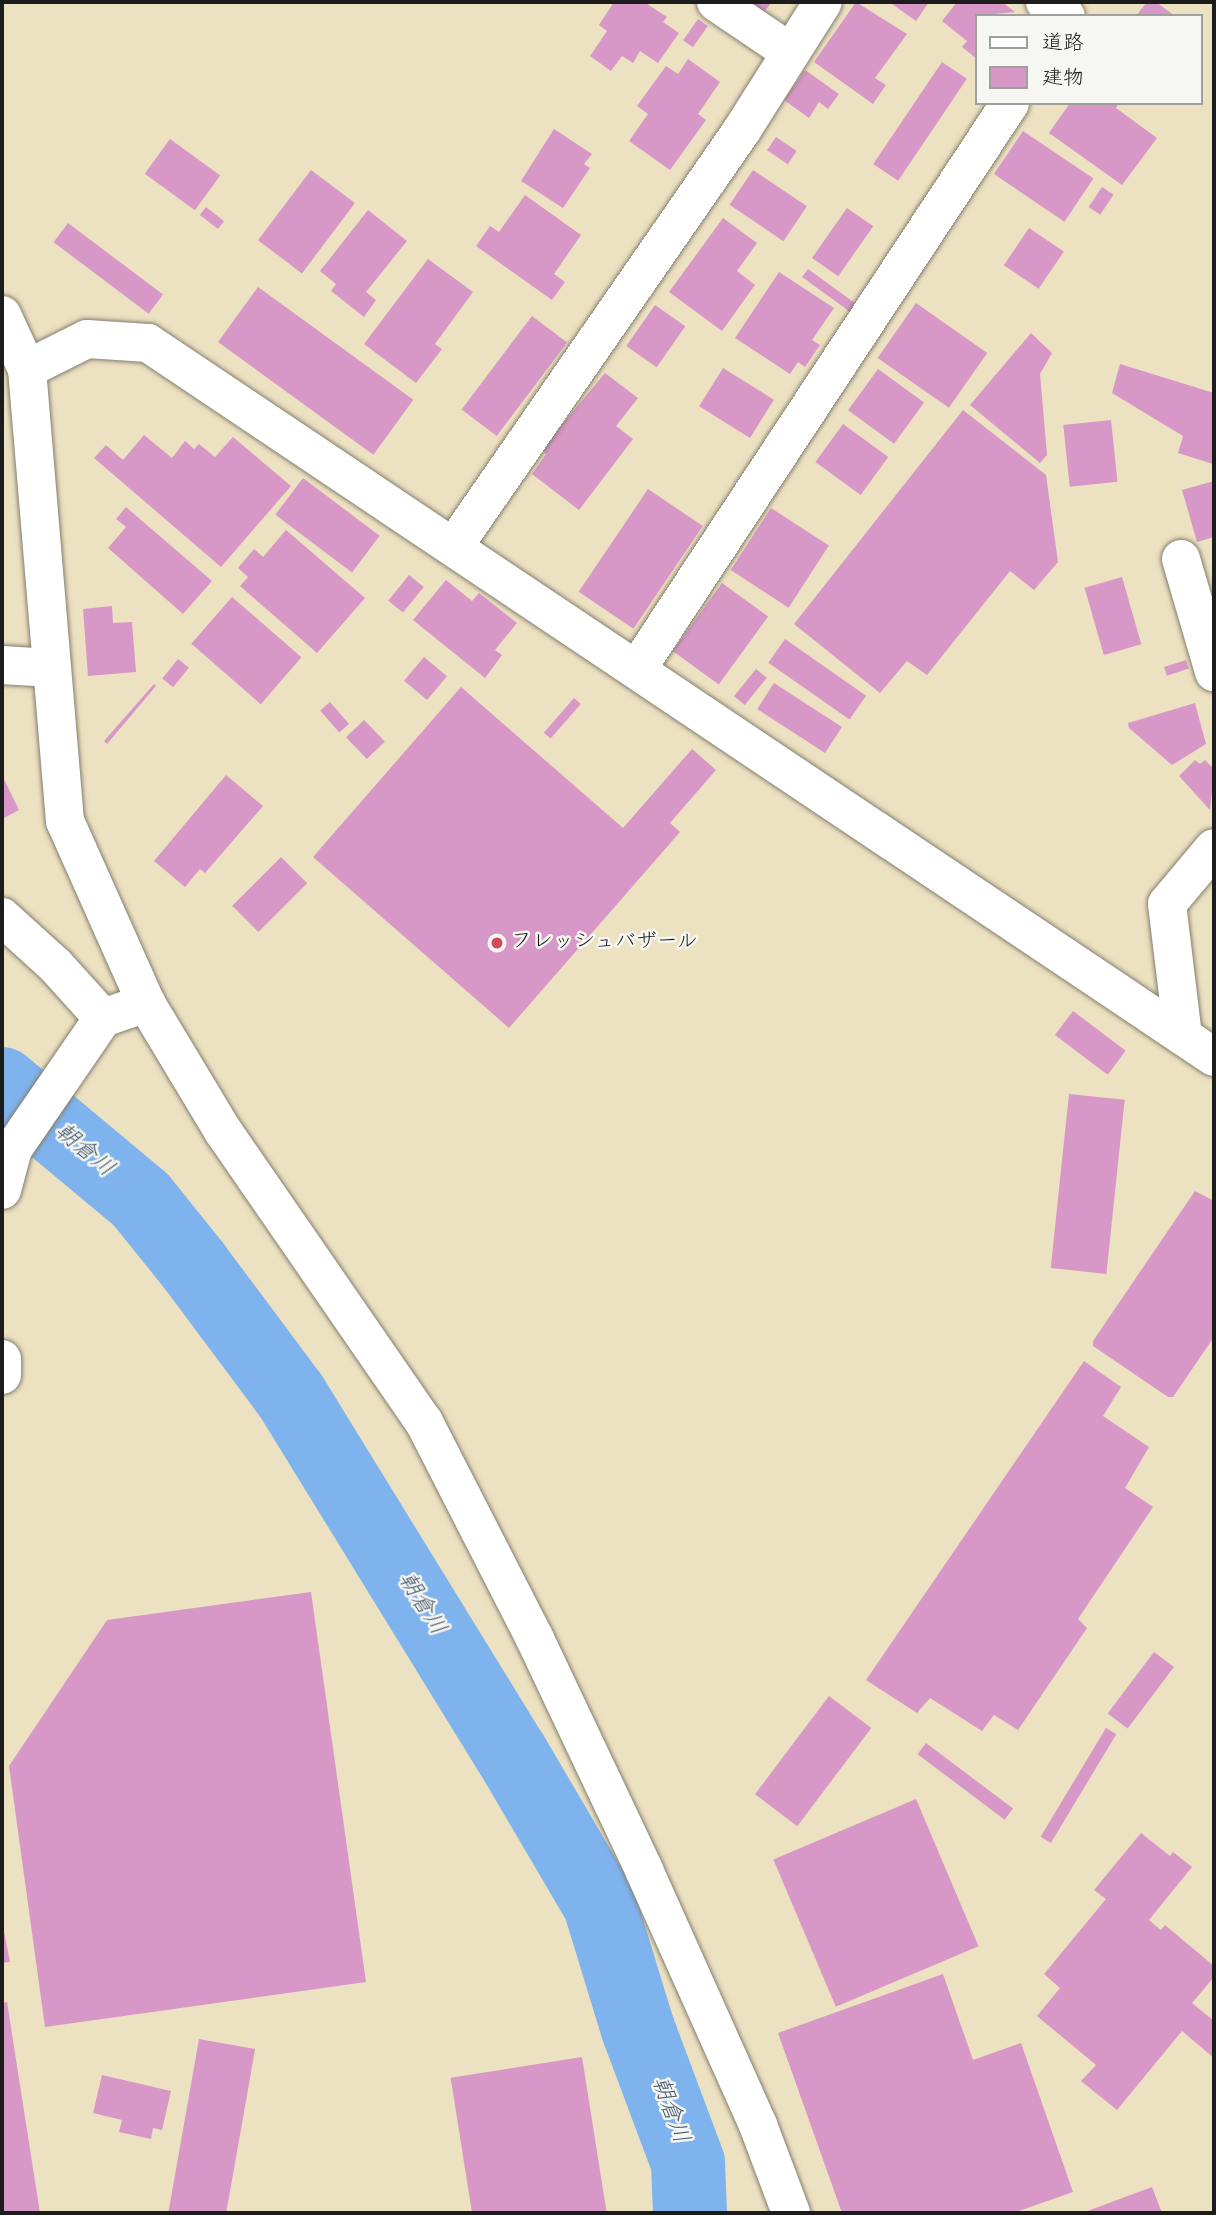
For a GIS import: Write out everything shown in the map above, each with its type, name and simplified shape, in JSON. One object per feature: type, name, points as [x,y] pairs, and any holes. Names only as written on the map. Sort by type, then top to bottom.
[{"type":"street","points":[[716,2],[790,52]]},
{"type":"street","points":[[454,546],[822,2]]},
{"type":"street","points":[[1045,2],[1063,14]]},
{"type":"street","points":[[637,669],[1009,105]]},
{"type":"street","points":[[2,315],[27,369],[65,821],[146,1003],[223,1131],[424,1422],[644,1870],[758,2125],[791,2213]]},
{"type":"street","points":[[27,369],[87,339],[148,343],[1199,1047]]},
{"type":"street","points":[[1181,559],[1214,672]]},
{"type":"street","points":[[2,665],[51,668]]},
{"type":"street","points":[[1199,1047],[1167,904],[1214,848]]},
{"type":"street","points":[[2,918],[55,965],[103,1018]]},
{"type":"street","points":[[2,1190],[13,1149],[103,1018],[146,1003]]},
{"type":"street","points":[[2,1359],[2,1376]]},
{"type":"building","points":[[614,2],[644,2],[667,17],[663,22],[679,33],[658,63],[640,51],[633,63],[622,56],[611,71],[590,56],[607,31],[599,25]]},
{"type":"building","points":[[751,2],[772,2],[764,12]]},
{"type":"building","points":[[856,2],[907,34],[875,78],[886,85],[873,104],[814,62]]},
{"type":"building","points":[[889,2],[929,2],[916,21]]},
{"type":"building","points":[[957,2],[1002,2],[1015,12],[974,14],[974,56],[962,47],[967,41],[942,21]]},
{"type":"building","points":[[1147,2],[1156,2],[1172,14],[1138,14]]},
{"type":"building","points":[[698,19],[708,26],[693,47],[683,40]]},
{"type":"building","points":[[688,59],[720,82],[698,114],[706,120],[670,170],[629,141],[648,114],[637,106],[666,66],[678,74]]},
{"type":"building","points":[[942,62],[967,79],[898,181],[873,164]]},
{"type":"building","points":[[805,70],[839,94],[828,109],[819,102],[809,118],[784,100]]},
{"type":"building","points":[[1069,105],[1118,105],[1116,108],[1157,138],[1122,185],[1049,133]]},
{"type":"building","points":[[554,129],[592,154],[584,164],[590,168],[563,208],[521,181]]},
{"type":"building","points":[[1023,131],[1093,179],[1064,222],[994,174]]},
{"type":"building","points":[[776,137],[797,151],[788,164],[767,150]]},
{"type":"building","points":[[170,139],[220,175],[195,210],[145,174]]},
{"type":"building","points":[[311,170],[355,203],[302,273],[258,240]]},
{"type":"building","points":[[753,170],[807,206],[783,241],[730,205]]},
{"type":"building","points":[[1102,187],[1114,195],[1100,215],[1089,207]]},
{"type":"building","points":[[525,195],[581,235],[554,274],[565,282],[552,300],[476,246],[490,226],[499,232]]},
{"type":"building","points":[[206,207],[224,221],[218,229],[200,215]]},
{"type":"building","points":[[847,208],[873,226],[838,276],[812,258]]},
{"type":"building","points":[[368,210],[407,241],[366,292],[376,300],[364,317],[331,291],[336,284],[320,271]]},
{"type":"building","points":[[723,218],[757,243],[737,271],[755,285],[722,331],[669,292]]},
{"type":"building","points":[[68,223],[163,295],[149,314],[54,242]]},
{"type":"building","points":[[1029,228],[1064,251],[1039,289],[1004,265]]},
{"type":"building","points":[[428,259],[473,292],[435,344],[442,349],[416,383],[364,344]]},
{"type":"building","points":[[808,269],[858,305],[852,314],[802,277]]},
{"type":"building","points":[[779,272],[834,308],[812,340],[820,345],[805,367],[798,362],[790,374],[735,338]]},
{"type":"building","points":[[258,287],[413,400],[373,455],[218,342]]},
{"type":"building","points":[[916,303],[987,353],[949,408],[878,358]]},
{"type":"building","points":[[655,305],[685,326],[657,367],[626,346]]},
{"type":"building","points":[[532,316],[567,342],[497,436],[462,409]]},
{"type":"building","points":[[1031,333],[1052,353],[1040,374],[1047,455],[1040,463],[970,405]]},
{"type":"building","points":[[1120,364],[1214,393],[1213,464],[1178,453],[1183,436],[1112,393]]},
{"type":"building","points":[[723,368],[774,400],[750,438],[699,406]]},
{"type":"building","points":[[878,369],[924,403],[894,444],[848,410]]},
{"type":"building","points":[[605,373],[638,398],[616,426],[633,439],[579,510],[532,474],[546,454],[541,450]]},
{"type":"building","points":[[963,410],[1046,475],[1058,562],[1034,590],[1010,571],[927,675],[907,661],[880,693],[794,624]]},
{"type":"building","points":[[1111,420],[1117,482],[1070,487],[1063,425]]},
{"type":"building","points":[[843,424],[888,457],[861,495],[815,462]]},
{"type":"building","points":[[144,435],[172,458],[185,441],[194,449],[199,444],[215,457],[233,437],[291,486],[221,567],[94,458],[106,445],[123,460]]},
{"type":"building","points":[[303,478],[380,536],[352,573],[275,515]]},
{"type":"building","points":[[1214,481],[1214,537],[1197,542],[1182,490]]},
{"type":"building","points":[[648,489],[703,526],[633,629],[579,592]]},
{"type":"building","points":[[126,507],[212,581],[183,614],[108,548],[126,527],[116,519]]},
{"type":"building","points":[[771,508],[829,546],[789,608],[731,570]]},
{"type":"building","points":[[286,530],[365,598],[317,653],[240,586],[248,577],[238,568],[254,549],[263,557]]},
{"type":"building","points":[[409,575],[424,587],[403,613],[388,601]]},
{"type":"building","points":[[1122,577],[1141,644],[1104,655],[1085,588]]},
{"type":"building","points":[[446,580],[472,601],[479,593],[517,623],[495,650],[502,655],[485,678],[413,620]]},
{"type":"building","points":[[722,583],[768,617],[719,684],[673,651]]},
{"type":"building","points":[[232,597],[301,657],[261,704],[191,644]]},
{"type":"building","points":[[112,606],[113,623],[132,622],[136,672],[88,676],[83,609]]},
{"type":"building","points":[[785,639],[866,696],[849,720],[768,663]]},
{"type":"building","points":[[424,657],[447,676],[427,700],[404,681]]},
{"type":"building","points":[[178,659],[189,668],[173,687],[162,678]]},
{"type":"building","points":[[1186,660],[1189,669],[1167,676],[1164,667]]},
{"type":"building","points":[[756,669],[767,678],[745,705],[734,696]]},
{"type":"building","points":[[774,683],[842,727],[825,753],[757,709]]},
{"type":"building","points":[[154,684],[156,686],[107,744],[104,741]]},
{"type":"building","name":"フレッシュバザール","points":[[461,687],[623,828],[692,749],[716,770],[670,823],[680,832],[509,1028],[313,857]]},
{"type":"building","points":[[574,698],[581,704],[551,739],[544,733]]},
{"type":"building","points":[[330,702],[349,724],[339,732],[320,711]]},
{"type":"building","points":[[1195,703],[1206,744],[1172,765],[1129,728],[1128,723]]},
{"type":"building","points":[[364,720],[385,742],[367,759],[346,737]]},
{"type":"building","points":[[1195,760],[1200,764],[1205,760],[1214,769],[1210,810],[1179,776]]},
{"type":"building","points":[[2,775],[19,810],[2,819]]},
{"type":"building","points":[[226,775],[263,806],[205,873],[200,869],[185,887],[154,861]]},
{"type":"building","points":[[281,857],[307,883],[258,932],[232,906]]},
{"type":"building","points":[[1073,1011],[1126,1051],[1108,1075],[1055,1035]]},
{"type":"building","points":[[1069,1094],[1125,1100],[1106,1274],[1051,1268]]},
{"type":"building","points":[[1195,1191],[1214,1201],[1214,1337],[1173,1397],[1168,1397],[1093,1346],[1093,1341]]},
{"type":"building","points":[[1084,1361],[1121,1387],[1103,1416],[1149,1447],[1125,1488],[1153,1507],[1078,1619],[1087,1628],[1018,1730],[994,1715],[982,1731],[930,1698],[917,1713],[866,1680]]},
{"type":"building","points":[[311,1592],[366,1982],[45,2027],[9,1766],[107,1620]]},
{"type":"building","points":[[1154,1652],[1174,1667],[1128,1729],[1108,1713]]},
{"type":"building","points":[[829,1696],[871,1728],[797,1826],[755,1794]]},
{"type":"building","points":[[1106,1728],[1116,1734],[1051,1843],[1041,1837]]},
{"type":"building","points":[[926,1743],[1013,1809],[1005,1820],[918,1754]]},
{"type":"building","points":[[916,1799],[979,1946],[836,2007],[773,1860]]},
{"type":"building","points":[[1141,1833],[1170,1856],[1173,1852],[1192,1867],[1149,1920],[1161,1930],[1165,1925],[1214,1966],[1214,1977],[1192,2003],[1214,2021],[1214,2058],[1182,2031],[1117,2110],[1081,2081],[1096,2065],[1037,2016],[1060,1988],[1044,1974],[1106,1899],[1094,1890]]},
{"type":"building","points":[[2,1921],[10,1962],[2,1963]]},
{"type":"building","points":[[943,1974],[973,2060],[1021,2043],[1073,2192],[1013,2213],[842,2213],[778,2033]]},
{"type":"building","points":[[7,2002],[40,2213],[2,2213],[2,2003]]},
{"type":"building","points":[[199,2039],[255,2049],[226,2213],[168,2213]]},
{"type":"building","points":[[582,2057],[607,2213],[472,2213],[451,2078]]},
{"type":"building","points":[[102,2075],[171,2091],[162,2130],[153,2128],[151,2139],[119,2132],[122,2120],[93,2113]]},
{"type":"building","points":[[1152,2187],[1162,2213],[1082,2213]]},
{"type":"waterway","name":"朝倉川","points":[[2,1084],[141,1200],[194,1266],[291,1396],[511,1753],[600,1905],[638,2029],[688,2163],[690,2213]]},
{"type":"place","name":"フレッシュバザール","points":[[497,943]]}]
